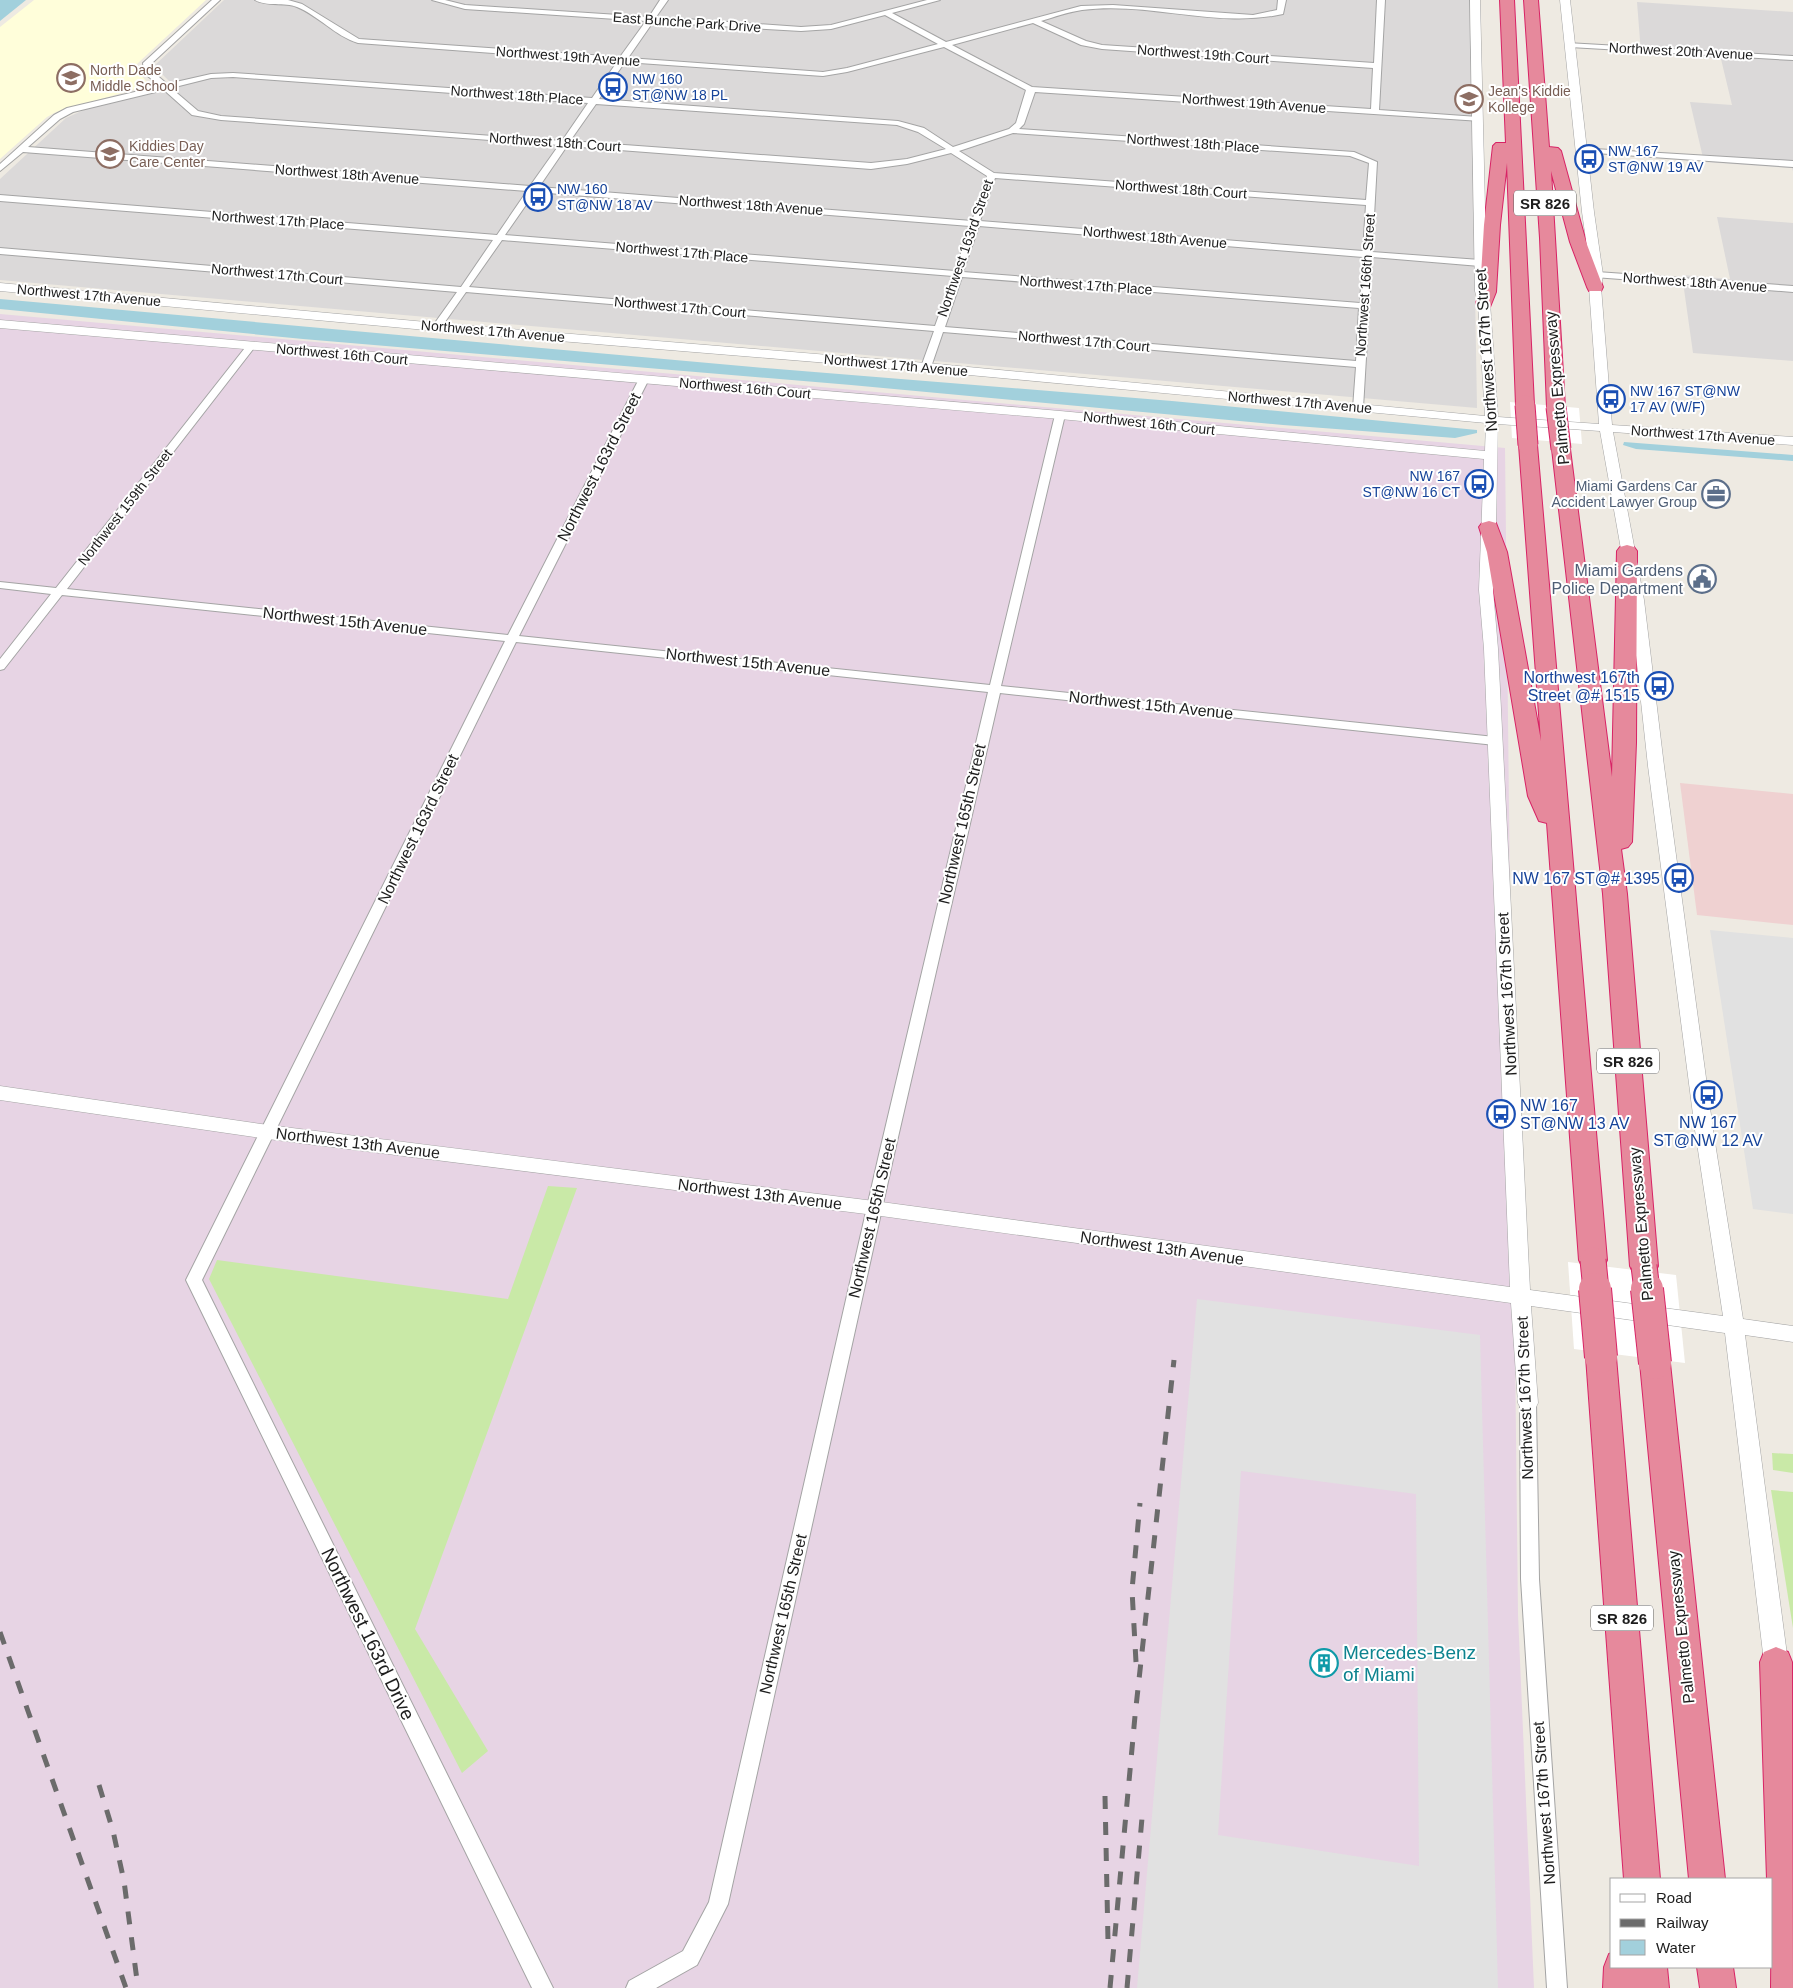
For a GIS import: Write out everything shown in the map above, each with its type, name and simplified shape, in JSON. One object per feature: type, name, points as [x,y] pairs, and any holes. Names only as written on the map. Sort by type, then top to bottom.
[{"type":"highway","name":"Palmetto Expressway","points":[[1507,0],[1525,405],[1558,840],[1642,1878]]},
{"type":"highway","name":"Palmetto Expressway","points":[[1530,0],[1548,238],[1556,407],[1615,894],[1644,1266],[1707,1878]]},
{"type":"highway","points":[[1536,83],[1563,193],[1578,242],[1596,281]]},
{"type":"highway","points":[[1484,303],[1488,292],[1492,225],[1502,146],[1512,112]]},
{"type":"highway","points":[[1489,527],[1497,552],[1539,796],[1558,840]]},
{"type":"highway","points":[[1615,894],[1622,827],[1626,551]]},
{"type":"highway","points":[[1776,1662],[1789,1988]]},
{"type":"highway","points":[[1628,1878],[1634,1779]]},
{"type":"highway","points":[[1621,1988],[1622,1968]]},
{"type":"highway","points":[[1649,1968],[1651,1988]]},
{"type":"highway","points":[[1715,1968],[1718,1988]]},
{"type":"street","name":"Northwest 18th Court","points":[[216,0],[147,63],[147,71],[195,113],[221,118],[871,166],[898,164],[954,149]]},
{"type":"street","name":"Northwest 19th Avenue","points":[[259,0],[286,2],[306,8],[345,37],[358,41],[823,74],[847,70],[944,44]]},
{"type":"street","name":"East Bunche Park Drive","points":[[436,0],[465,7],[808,29],[831,26],[936,0]]},
{"type":"street","points":[[436,327],[664,0]]},
{"type":"street","points":[[944,44],[1081,8],[1096,7],[1253,17],[1280,12],[1282,0]]},
{"type":"street","points":[[1375,111],[1381,0]]},
{"type":"street","name":"Northwest 167th Street","points":[[1475,0],[1480,291],[1484,303],[1492,420],[1486,590],[1491,649],[1520,1296],[1528,1404],[1530,1579],[1557,1988]]},
{"type":"street","points":[[1565,0],[1596,281],[1606,428],[1626,551],[1637,600],[1656,766],[1701,1110],[1734,1326],[1793,1792]]},
{"type":"street","points":[[886,13],[1030,89],[1031,93],[1020,124],[1012,131],[954,149]]},
{"type":"street","name":"Northwest 19th Court","points":[[1033,20],[1084,43],[1102,47],[1377,66]]},
{"type":"street","name":"Northwest 20th Avenue","points":[[1570,45],[1793,58]]},
{"type":"street","name":"Northwest 18th Place","points":[[0,168],[57,117],[70,110],[211,76],[233,75],[898,123],[921,130],[954,149]]},
{"type":"street","name":"Northwest 19th Avenue","points":[[1030,89],[1478,119]]},
{"type":"street","name":"Northwest 18th Place","points":[[1012,131],[1351,154],[1373,162]]},
{"type":"street","name":"Northwest 18th Avenue","points":[[21,149],[1480,263]]},
{"type":"street","name":"Northwest 163rd Street","points":[[926,367],[974,222],[992,175],[954,149]]},
{"type":"street","points":[[1581,150],[1793,164]]},
{"type":"street","name":"Northwest 166th Street","points":[[1358,408],[1373,162]]},
{"type":"street","name":"Northwest 18th Court","points":[[992,175],[1371,203]]},
{"type":"street","name":"Northwest 17th Place","points":[[0,198],[1364,306]]},
{"type":"street","name":"Northwest 17th Court","points":[[0,251],[1360,364]]},
{"type":"street","name":"Northwest 18th Avenue","points":[[1596,281],[1793,289]]},
{"type":"street","name":"Northwest 17th Avenue","points":[[0,287],[436,327],[926,367],[1492,420],[1793,441]]},
{"type":"street","name":"Northwest 16th Court","points":[[0,324],[1060,415],[1491,456]]},
{"type":"street","name":"Northwest 159th Street","points":[[0,667],[251,346]]},
{"type":"street","name":"Northwest 163rd Street","points":[[194,1280],[512,638],[644,379]]},
{"type":"street","name":"Northwest 165th Street","points":[[636,1988],[690,1958],[718,1904],[874,1208],[994,688],[1060,415]]},
{"type":"street","name":"Northwest 15th Avenue","points":[[0,585],[1495,741]]},
{"type":"street","name":"Northwest 13th Avenue","points":[[0,1093],[268,1132],[874,1208],[1793,1334]]},
{"type":"street","name":"Northwest 163rd Drive","points":[[194,1280],[543,1988]]},
{"type":"shaded area","name":"North Dade Middle School","points":[[34,0],[206,0],[137,64],[136,70],[148,83],[146,86],[56,112],[47,117],[0,159],[0,27]]},
{"type":"shaded area","points":[[224,0],[1470,0],[1477,408],[0,280],[0,179],[66,118],[86,109],[176,88],[154,66]]},
{"type":"shaded area","points":[[1637,2],[1793,12],[1793,171],[1792,168],[1704,162],[1690,102],[1732,105],[1721,59],[1641,53]]},
{"type":"shaded area","points":[[1717,217],[1793,223],[1793,361],[1693,353],[1682,275],[1730,279]]},
{"type":"shaded area","points":[[0,314],[1505,448],[1518,1614],[1534,1988],[0,1988]]},
{"type":"shaded area","points":[[1680,783],[1793,794],[1793,925],[1697,915]]},
{"type":"shaded area","points":[[1710,930],[1793,938],[1793,1214],[1753,1209]]},
{"type":"shaded area","points":[[1197,1299],[1480,1335],[1498,1988],[1137,1988]],"holes":[[[1241,1471],[1416,1494],[1419,1866],[1218,1835]]]},
{"type":"green space","points":[[548,1186],[577,1188],[415,1629],[488,1751],[462,1773],[209,1279],[217,1260],[508,1299]]},
{"type":"green space","points":[[1772,1453],[1793,1454],[1793,1473],[1773,1470]]},
{"type":"green space","points":[[1771,1490],[1793,1492],[1793,1628]]},
{"type":"water","points":[[0,0],[26,0],[0,21]]},
{"type":"water","points":[[0,299],[753,367],[1172,401],[1477,430],[1477,433],[1455,438],[1283,425],[851,385],[303,339],[0,309]]},
{"type":"water","points":[[1624,442],[1793,455],[1793,461],[1636,449],[1623,445]]},
{"type":"pier","points":[[1510,402],[1579,408],[1582,444],[1512,438]]},
{"type":"pier","points":[[1568,1262],[1676,1275],[1685,1363],[1574,1349]]},
{"type":"railway","points":[[1110,1988],[1135,1716],[1174,1360]]},
{"type":"railway","points":[[1136,1662],[1132,1590],[1140,1503]]},
{"type":"railway","points":[[0,1632],[126,1988]]},
{"type":"railway","points":[[99,1785],[113,1831],[124,1881],[138,1988]]},
{"type":"railway","points":[[1105,1796],[1108,1941]]},
{"type":"railway","points":[[1127,1988],[1142,1818]]},
{"type":"place","name":"North Dade Middle School","points":[[71,78]]},
{"type":"place","name":"NW 160 ST@NW 18 PL","points":[[613,87]]},
{"type":"place","name":"Jean's Kiddie Kollege","points":[[1469,99]]},
{"type":"place","name":"Kiddies Day Care Center","points":[[110,154]]},
{"type":"place","name":"NW 167 ST@NW 19 AV","points":[[1589,159]]},
{"type":"place","name":"NW 160 ST@NW 18 AV","points":[[538,197]]},
{"type":"place","name":"NW 167 ST@NW 17 AV (W/F)","points":[[1611,399]]},
{"type":"place","name":"NW 167 ST@NW 16 CT","points":[[1479,484]]},
{"type":"place","name":"Miami Gardens Car Accident Lawyer Group","points":[[1716,494]]},
{"type":"place","name":"Miami Gardens Police Department","points":[[1702,579]]},
{"type":"place","name":"Northwest 167th Street @# 1515","points":[[1659,686]]},
{"type":"place","name":"NW 167 ST@# 1395","points":[[1679,878]]},
{"type":"place","name":"NW 167 ST@NW 12 AV","points":[[1708,1095]]},
{"type":"place","name":"NW 167 ST@NW 13 AV","points":[[1501,1114]]},
{"type":"place","name":"Mercedes-Benz of Miami","points":[[1324,1663]]}]
